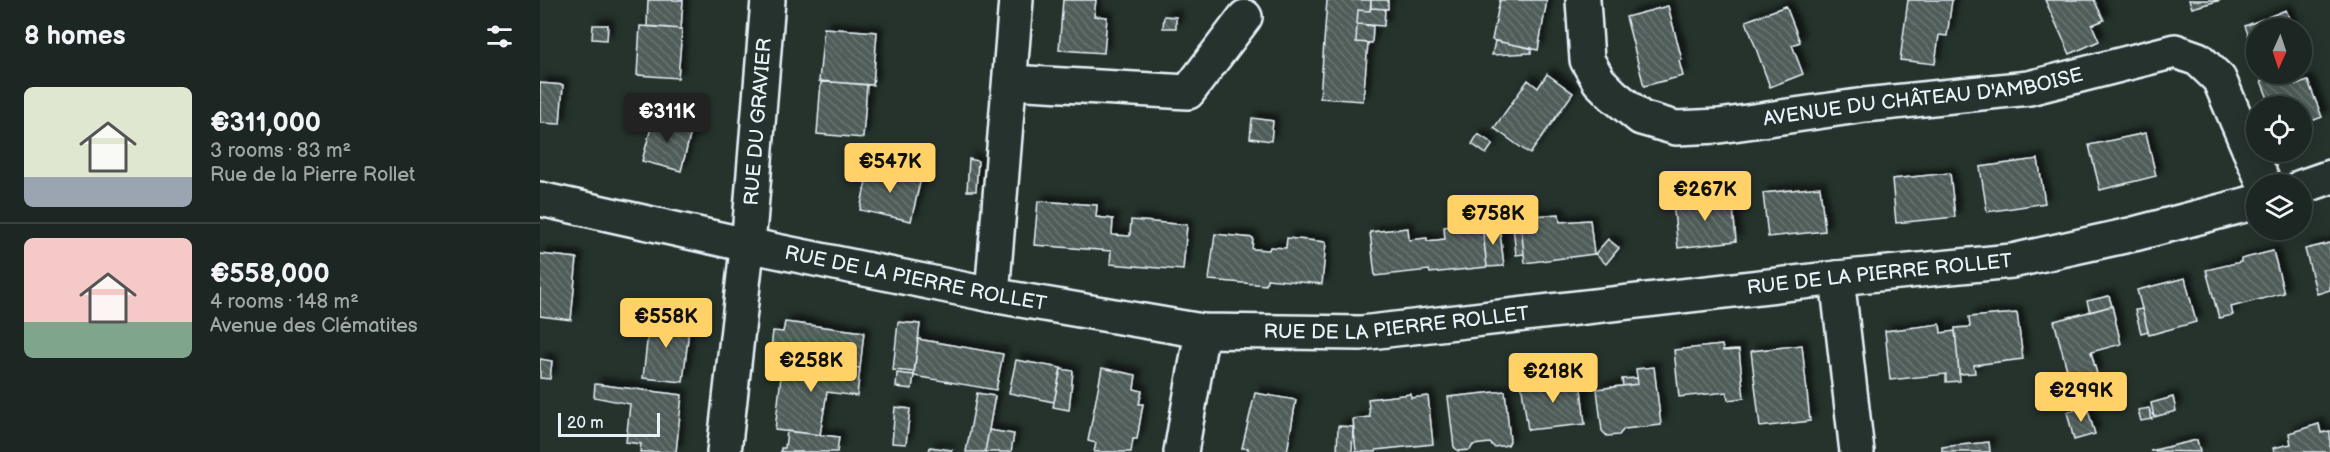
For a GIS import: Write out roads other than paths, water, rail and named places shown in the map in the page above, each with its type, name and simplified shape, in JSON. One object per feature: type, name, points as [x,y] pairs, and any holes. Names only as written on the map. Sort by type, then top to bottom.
[{"type":"street","name":"RUE DU GRAVIER","points":[[724,452],[747,245],[768,0]]},
{"type":"street","points":[[992,295],[1016,0]]},
{"type":"street","name":"AVENUE DU CHÂTEAU D'AMBOISE","points":[[1583,0],[1587,60],[1599,81],[1612,95],[1641,118],[1676,128],[1719,126],[1865,105],[2029,88],[2175,51],[2198,59],[2219,79],[2260,174]]},
{"type":"street","points":[[1010,82],[1188,92],[1245,17]]},
{"type":"street","points":[[2312,183],[2330,177]]},
{"type":"street","name":"RUE DE LA PIERRE ROLLET","points":[[540,199],[747,245],[992,295],[1202,331],[1361,333],[1837,278],[2012,261],[2134,234],[2246,205]]},
{"type":"street","points":[[1837,278],[1857,452]]},
{"type":"street","points":[[1181,452],[1202,331]]}]
